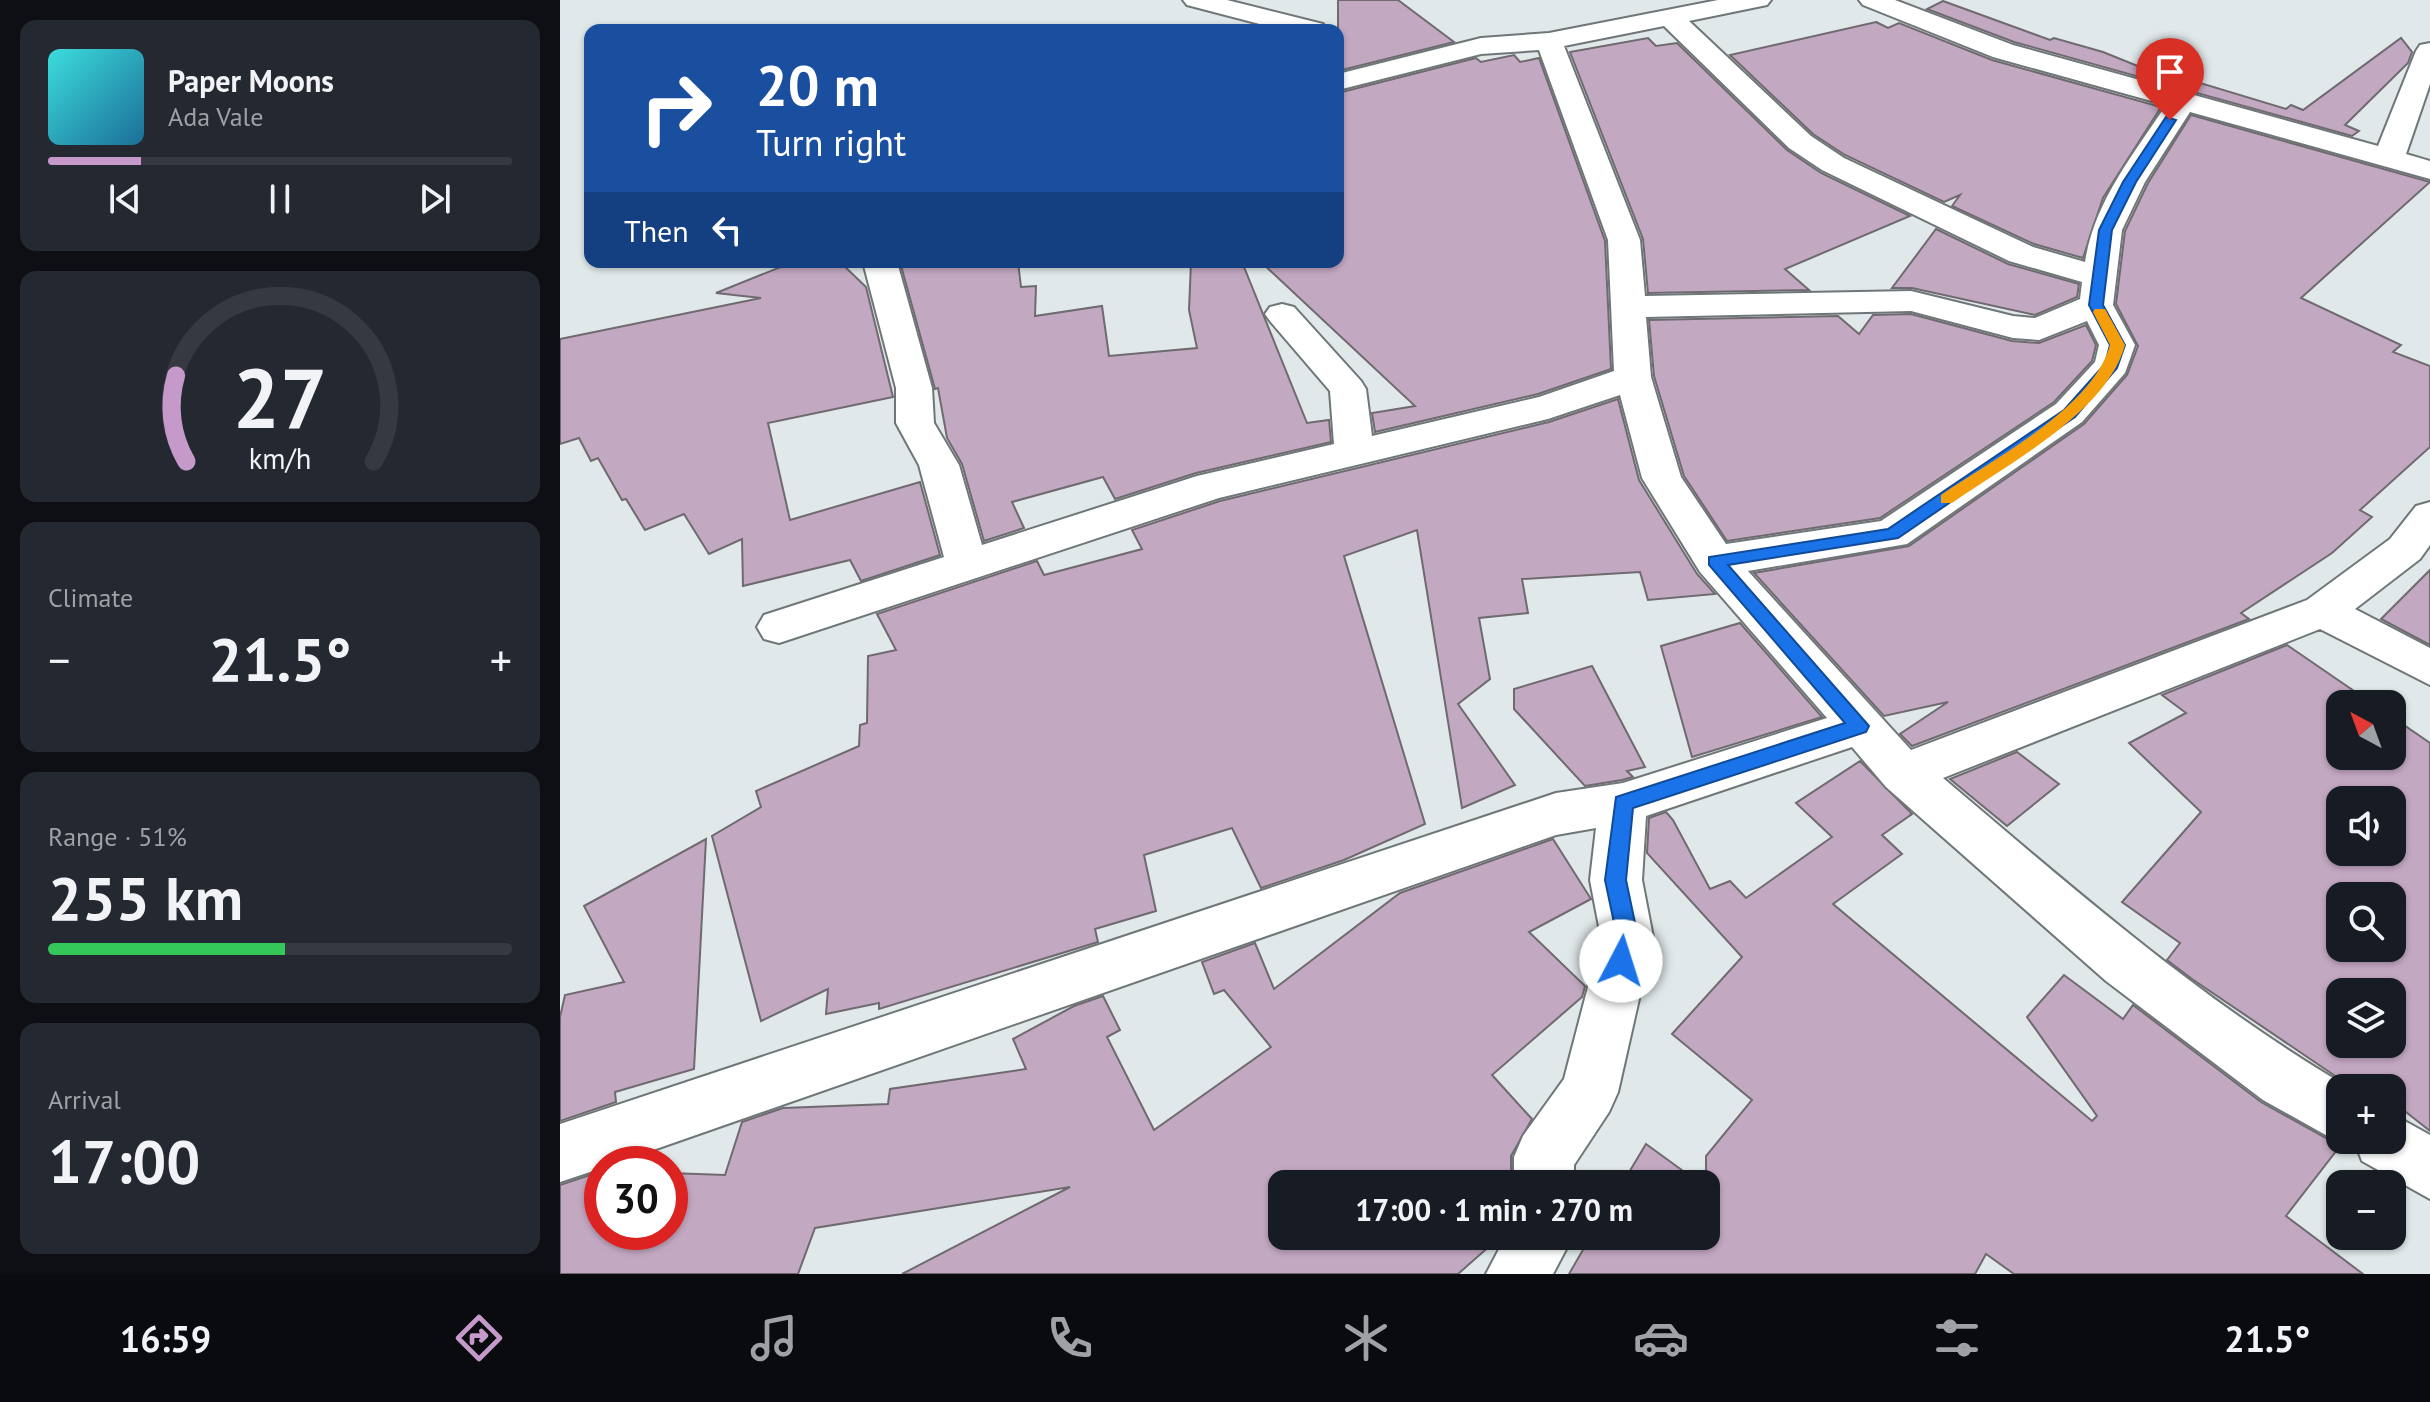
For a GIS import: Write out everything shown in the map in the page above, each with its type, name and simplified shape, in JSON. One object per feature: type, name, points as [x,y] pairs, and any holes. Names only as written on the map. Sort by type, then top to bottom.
[{"type":"street","points":[[1196,0],[1290,24]]},
{"type":"street","points":[[1344,80],[1481,46],[1549,41],[1758,0]]},
{"type":"street","points":[[1872,0],[2003,51],[2430,170]]},
{"type":"street","points":[[1669,17],[1800,142],[1833,164],[2098,290]]},
{"type":"street","points":[[1549,41],[1624,240],[1633,377],[1662,478],[1715,561],[1903,773],[2125,964],[2283,1080],[2326,1106]]},
{"type":"street","points":[[2390,157],[2399,124],[2430,51]]},
{"type":"street","points":[[1350,55],[1375,71]]},
{"type":"street","points":[[1715,561],[1892,534],[2069,413],[2112,365],[2117,345],[2098,290],[2106,230],[2130,182],[2182,102]]},
{"type":"street","points":[[882,268],[914,388],[915,423],[939,465],[967,564]]},
{"type":"street","points":[[1628,307],[1911,301],[2013,327],[2039,329],[2098,290]]},
{"type":"street","points":[[1282,314],[1348,389],[1354,452]]},
{"type":"street","points":[[779,627],[1211,486],[1548,407],[1633,377]]},
{"type":"street","points":[[1903,773],[2322,611],[2405,549],[2430,516]]},
{"type":"street","points":[[2322,611],[2430,668]]},
{"type":"street","points":[[560,1153],[1556,814],[1623,803],[1860,726]]},
{"type":"street","points":[[1544,1170],[1544,1157],[1589,1092],[1627,937],[1616,880],[1623,803]]},
{"type":"street","points":[[2406,1154],[2430,1169]]},
{"type":"street","points":[[1517,1274],[1533,1250]]},
{"type":"building","points":[[1338,0],[1398,0],[1454,42],[1344,70],[1344,24],[1338,24]]},
{"type":"building","points":[[1943,1],[2050,40],[2054,38],[2103,52],[2160,75],[2164,72],[2286,109],[2291,105],[2303,110],[2401,38],[2412,52],[2408,63],[2345,125],[2359,131],[2352,136],[2014,42],[1927,9]]},
{"type":"building","points":[[1876,22],[1888,28],[1899,23],[1992,60],[2161,107],[2103,198],[2083,258],[2034,244],[1952,206],[1960,195],[1944,202],[1845,155],[1813,134],[1730,55]]},
{"type":"building","points":[[1648,38],[1656,46],[1677,43],[1787,150],[1821,173],[1910,216],[1785,269],[1809,290],[1648,293],[1643,239],[1570,52]]},
{"type":"building","points":[[1514,55],[1520,62],[1539,58],[1605,241],[1611,369],[1538,394],[1375,432],[1372,413],[1415,406],[1267,268],[1344,268],[1344,91],[1476,58],[1481,62]]},
{"type":"building","points":[[2191,115],[2430,182],[2301,298],[2401,345],[2393,352],[2430,366],[2430,447],[2360,510],[2372,517],[2332,553],[2241,613],[2249,619],[1912,746],[1900,734],[1948,702],[1884,716],[1754,573],[1909,546],[2084,424],[2127,375],[2138,346],[2116,304],[2125,231],[2148,183]]},
{"type":"building","points":[[1936,229],[2008,264],[2079,284],[2077,297],[2035,315],[1912,288],[1892,288]]},
{"type":"building","points":[[778,268],[846,268],[866,287],[893,397],[768,423],[790,520],[920,482],[940,555],[861,581],[850,560],[743,586],[742,539],[709,554],[684,514],[645,530],[626,499],[622,500],[598,458],[591,461],[579,438],[560,444],[560,339],[761,298],[716,293]]},
{"type":"building","points":[[902,268],[1019,268],[1021,287],[1036,286],[1035,316],[1102,306],[1109,356],[1197,348],[1189,310],[1191,268],[1244,268],[1307,423],[1329,420],[1331,442],[1196,473],[1115,499],[1103,477],[1012,502],[1024,528],[984,541],[962,464],[947,438],[938,388],[935,389]]},
{"type":"building","points":[[1911,314],[2012,341],[2039,343],[2086,325],[2096,345],[2092,361],[2054,402],[1880,518],[1727,541],[1684,476],[1654,376],[1649,320],[1838,316],[1859,334],[1873,315]]},
{"type":"building","points":[[1618,399],[1639,480],[1697,574],[1715,594],[1648,600],[1640,572],[1522,579],[1528,613],[1479,618],[1490,679],[1458,704],[1515,785],[1462,808],[1417,530],[1344,556],[1425,824],[1344,860],[1261,888],[1232,828],[1144,855],[1156,911],[1095,929],[1098,942],[879,1009],[879,1003],[826,1014],[828,989],[761,1021],[712,836],[761,807],[756,791],[859,746],[860,725],[867,723],[868,656],[896,650],[877,614],[1037,561],[1044,575],[1142,549],[1132,530],[1220,501],[1549,422]]},
{"type":"building","points":[[2430,570],[2430,645],[2381,619]]},
{"type":"building","points":[[1740,623],[1822,717],[1692,757],[1661,646]]},
{"type":"building","points":[[2287,645],[2353,690],[2326,690],[2326,770],[2406,770],[2406,727],[2430,743],[2430,1131],[2406,1112],[2406,1074],[2332,1074],[2167,960],[2180,943],[2122,902],[2201,812],[2129,743],[2186,713],[2162,695]]},
{"type":"building","points":[[1592,666],[1645,767],[1627,771],[1633,777],[1585,786],[1514,709],[1514,689]]},
{"type":"building","points":[[2017,752],[2059,784],[2007,826],[1950,779]]},
{"type":"building","points":[[1860,761],[1912,814],[1882,835],[1902,854],[1833,904],[2092,1121],[2097,1116],[2027,1017],[2064,975],[2123,1019],[2133,1005],[2261,1102],[2326,1138],[2326,1154],[2334,1154],[2286,1216],[2326,1246],[2326,1250],[2331,1250],[2363,1274],[2014,1274],[1986,1254],[1975,1274],[1569,1274],[1583,1250],[1720,1250],[1720,1170],[1706,1170],[1706,1156],[1752,1100],[1672,1034],[1742,957],[1647,853],[1649,818],[1666,812],[1673,820],[1710,889],[1730,881],[1746,898],[1832,837],[1796,803]]},
{"type":"building","points":[[706,839],[694,1069],[615,1092],[616,1102],[560,1121],[560,1017],[565,995],[624,982],[584,906]]},
{"type":"building","points":[[1553,839],[1591,899],[1529,932],[1585,986],[1582,997],[1492,1075],[1532,1119],[1511,1156],[1511,1170],[1268,1170],[1268,1250],[1485,1250],[1458,1274],[902,1274],[1070,1187],[815,1228],[798,1274],[560,1274],[560,1185],[584,1177],[584,1250],[688,1250],[688,1174],[725,1175],[742,1122],[783,1108],[888,1104],[890,1089],[1026,1069],[1013,1039],[1074,1006],[1103,996],[1120,1030],[1107,1037],[1154,1130],[1271,1047],[1224,990],[1214,994],[1202,962],[1255,943],[1274,989],[1400,893]]},
{"type":"building","points":[[1646,1144],[1682,1170],[1630,1170]]},
{"type":"slow traffic","points":[[1947,499],[2069,413],[2112,365],[2117,345],[2100,312]]},
{"type":"route","points":[[1621,961],[1627,937],[1616,880],[1623,803],[1860,726],[1715,561],[1892,534],[2069,413],[2112,365],[2117,345],[2096,305],[2106,230],[2130,182],[2170,120]]}]
